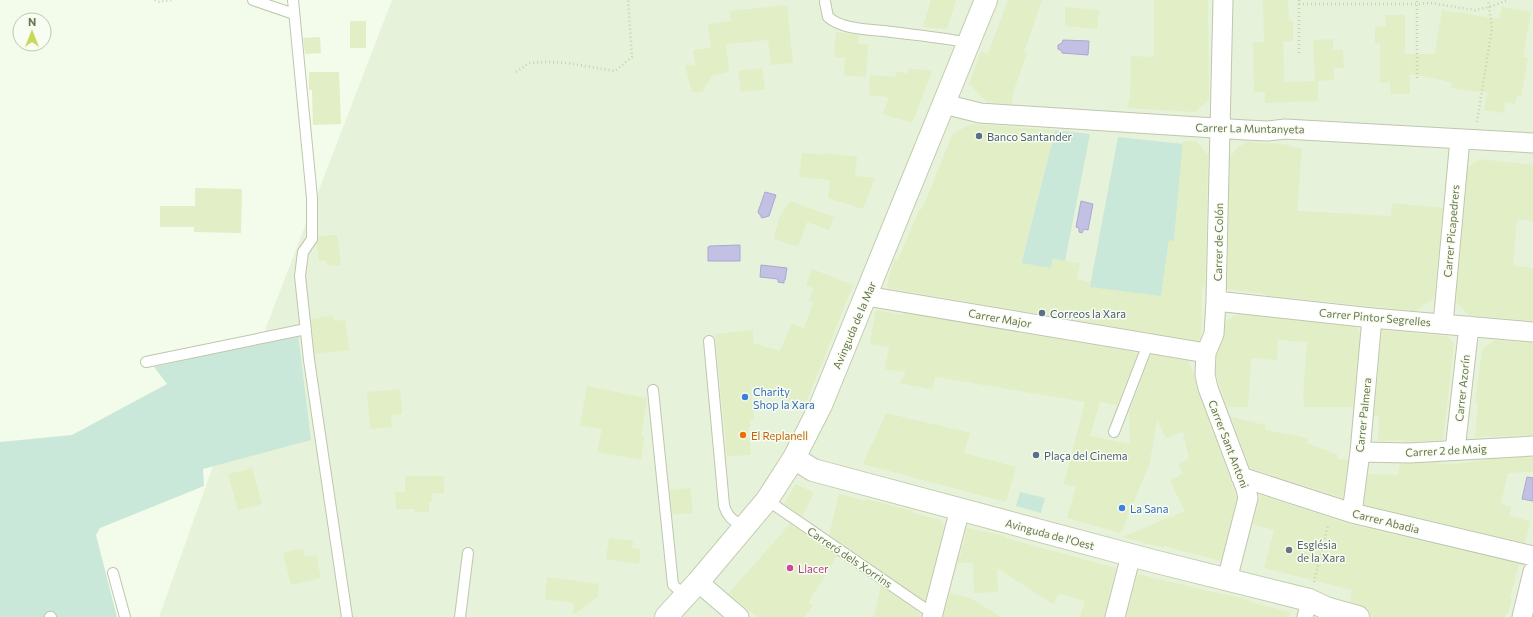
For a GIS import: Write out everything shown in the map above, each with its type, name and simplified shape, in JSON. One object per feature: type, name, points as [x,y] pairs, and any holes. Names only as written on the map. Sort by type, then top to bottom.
[{"type":"main road","name":"Avinguda de la Mar","points":[[666,617],[692,589],[767,500],[794,458],[821,406],[986,0]]},
{"type":"main road","name":"Avinguda de l'Oest","points":[[794,458],[813,470],[1227,580],[1307,608],[1326,608],[1358,617]]},
{"type":"street","name":"Carrer de Colón","points":[[1206,353],[1214,334],[1216,301],[1223,0]]},
{"type":"street","name":"Carrer La Muntanyeta","points":[[944,104],[980,113],[1220,129],[1268,131],[1285,129],[1533,143]]},
{"type":"street","name":"Carrer Picapedrers","points":[[1443,324],[1467,139]]},
{"type":"street","name":"Carrer Major","points":[[866,296],[1206,353]]},
{"type":"street","name":"Carrer Pintor Segrelles","points":[[1216,301],[1372,318],[1533,332]]},
{"type":"street","name":"Carrer Palmera","points":[[1352,513],[1360,452],[1372,318]]},
{"type":"street","name":"Carrer Azorín","points":[[1456,450],[1468,326]]},
{"type":"street","name":"Carrer Sant Antoni","points":[[1206,353],[1205,370],[1208,388],[1248,493],[1227,580]]},
{"type":"street","name":"Carrer 2 de Maig","points":[[1360,452],[1409,452],[1533,446]]},
{"type":"street","name":"Carrer Abadia","points":[[1241,477],[1352,513],[1533,556]]},
{"type":"street","points":[[933,616],[960,509]]},
{"type":"street","points":[[1115,617],[1131,555]]},
{"type":"street","points":[[1522,617],[1530,596],[1533,572]]},
{"type":"street","points":[[692,589],[739,617]]},
{"type":"lane","points":[[253,0],[294,14]]},
{"type":"lane","points":[[293,0],[312,198],[312,239],[303,252],[300,276],[309,360],[347,617]]},
{"type":"lane","points":[[825,2],[828,17],[834,21],[846,25],[969,43]]},
{"type":"lane","points":[[146,362],[306,329]]},
{"type":"lane","points":[[709,341],[724,505],[726,513],[730,518],[744,528]]},
{"type":"lane","points":[[1114,432],[1148,344]]},
{"type":"lane","points":[[653,390],[673,585],[692,589]]},
{"type":"lane","name":"Carreró dels Xorrins","points":[[767,500],[933,616]]},
{"type":"lane","points":[[460,617],[468,553]]},
{"type":"lane","points":[[113,573],[126,617]]},
{"type":"path","points":[[155,0],[158,2],[172,0]]},
{"type":"path","points":[[516,72],[529,63],[545,62],[567,63],[615,71],[632,57],[628,0]]},
{"type":"path","points":[[1299,0],[1299,54]]},
{"type":"path","points":[[1417,0],[1417,78]]},
{"type":"path","points":[[1467,139],[1492,28],[1488,0]]},
{"type":"path","points":[[1299,4],[1431,3],[1475,10],[1489,8],[1508,0]]},
{"type":"path","points":[[1307,608],[1332,506]]},
{"type":"shaded area","points":[[392,0],[1533,0],[1533,617],[159,617],[217,455]]},
{"type":"shaded area","points":[[1055,130],[1090,134],[1065,261],[1053,259],[1051,268],[1045,267],[1041,293],[1021,265]]},
{"type":"shaded area","points":[[1118,137],[1183,144],[1174,241],[1169,241],[1161,297],[1087,302]]},
{"type":"shaded area","points":[[298,334],[311,440],[203,469],[204,486],[100,528],[96,535],[117,617],[0,617],[0,442],[72,435],[167,384],[154,367]]},
{"type":"shaded area","points":[[1020,492],[1045,498],[1041,513],[1016,506]]},
{"type":"water","points":[[1063,40],[1089,41],[1088,55],[1062,53],[1062,51],[1058,49],[1058,45],[1062,43]]},
{"type":"water","points":[[765,192],[776,195],[769,216],[762,218],[758,212]]},
{"type":"water","points":[[1081,201],[1093,204],[1088,230],[1084,229],[1082,233],[1079,232],[1079,228],[1076,227]]},
{"type":"water","points":[[740,245],[740,261],[708,261],[708,247],[710,246]]},
{"type":"water","points":[[761,265],[787,268],[784,283],[778,282],[778,279],[760,277]]},
{"type":"water","points":[[1527,477],[1533,478],[1533,501],[1522,499]]},
{"type":"building","points":[[931,0],[956,0],[947,29],[923,27]]},
{"type":"building","points":[[1008,0],[1042,0],[1024,52],[1027,52],[1013,93],[1012,104],[987,102],[969,84],[981,51],[988,54]]},
{"type":"building","points":[[1154,0],[1208,0],[1209,100],[1195,112],[1127,108],[1130,96],[1131,56],[1154,57]]},
{"type":"building","points":[[1263,0],[1288,0],[1289,21],[1293,21],[1293,41],[1283,41],[1284,82],[1318,81],[1318,101],[1265,103],[1265,92],[1254,92],[1253,42],[1264,42]]},
{"type":"building","points":[[787,5],[793,63],[771,65],[768,40],[726,44],[729,72],[713,75],[702,92],[692,92],[685,65],[696,66],[693,50],[711,48],[708,24],[731,21],[730,11]]},
{"type":"building","points":[[1065,7],[1099,10],[1097,29],[1065,26]]},
{"type":"building","points":[[1502,7],[1531,12],[1523,57],[1528,58],[1521,96],[1517,96],[1515,104],[1505,102],[1504,113],[1484,110],[1487,93],[1451,88],[1452,82],[1410,74],[1410,94],[1391,94],[1390,82],[1380,83],[1380,43],[1375,44],[1375,27],[1386,26],[1385,15],[1405,15],[1405,54],[1435,54],[1442,10],[1499,19]]},
{"type":"building","points":[[350,21],[366,21],[366,48],[350,48]]},
{"type":"building","points":[[836,32],[859,35],[858,44],[868,44],[866,77],[844,75],[845,58],[834,57]]},
{"type":"building","points":[[320,37],[321,53],[305,54],[303,38]]},
{"type":"building","points":[[1333,39],[1333,50],[1343,50],[1344,68],[1334,68],[1334,80],[1315,81],[1313,40]]},
{"type":"building","points":[[762,68],[765,89],[741,92],[738,71]]},
{"type":"building","points":[[909,68],[932,71],[912,123],[883,114],[889,97],[869,95],[870,75],[895,77],[897,71],[907,74]]},
{"type":"building","points":[[309,72],[339,72],[341,124],[313,125],[312,90],[309,90]]},
{"type":"building","points":[[972,124],[1055,130],[1021,263],[1051,268],[1053,259],[1080,263],[1077,279],[1091,282],[1090,287],[1161,296],[1169,240],[1174,241],[1183,141],[1196,141],[1208,155],[1205,287],[1202,287],[1201,336],[1199,341],[888,288],[887,285],[894,260],[898,260],[920,208],[922,210],[953,133]]},
{"type":"building","points":[[1247,142],[1291,145],[1290,147],[1302,148],[1297,211],[1391,216],[1392,203],[1443,208],[1434,298],[1416,311],[1264,295],[1266,294],[1227,289],[1230,157],[1238,147]]},
{"type":"building","points":[[802,153],[823,155],[823,153],[857,157],[855,176],[875,178],[863,209],[828,198],[830,180],[799,177]]},
{"type":"building","points":[[1479,159],[1533,165],[1533,221],[1517,219],[1513,266],[1533,268],[1533,321],[1469,315],[1456,302],[1468,167]]},
{"type":"building","points":[[195,188],[242,189],[241,233],[194,232],[194,227],[160,227],[160,206],[195,206]]},
{"type":"building","points":[[790,201],[834,217],[829,230],[807,222],[798,247],[774,239],[779,218]]},
{"type":"building","points":[[337,235],[341,265],[327,266],[326,260],[319,261],[317,244],[318,236]]},
{"type":"building","points":[[812,269],[853,285],[804,408],[751,386],[754,419],[750,420],[750,427],[748,428],[751,455],[727,456],[715,334],[753,330],[753,343],[780,351],[792,324],[804,328],[813,303],[809,301],[814,288],[806,286]]},
{"type":"building","points":[[876,310],[904,315],[903,313],[1138,353],[1117,405],[1100,402],[1090,436],[1130,444],[1129,412],[1151,355],[1188,361],[1237,498],[1221,561],[1122,537],[1185,511],[1170,481],[1183,473],[1178,464],[1189,458],[1183,431],[1166,438],[1157,420],[1150,462],[1121,533],[1067,518],[1076,487],[1064,484],[1085,402],[935,377],[932,389],[900,383],[906,372],[885,369],[889,347],[870,344]]},
{"type":"building","points":[[1237,314],[1356,327],[1360,332],[1353,407],[1304,407],[1305,398],[1303,398],[1307,342],[1278,340],[1277,360],[1251,358],[1248,407],[1227,407],[1216,374],[1217,355],[1224,338],[1226,322]]},
{"type":"building","points":[[333,315],[334,321],[345,320],[349,350],[315,354],[311,319]]},
{"type":"building","points":[[1382,330],[1447,336],[1454,344],[1443,440],[1409,442],[1403,442],[1404,440],[1378,441],[1379,416],[1374,416]]},
{"type":"building","points":[[1494,340],[1533,343],[1533,435],[1475,437],[1478,403],[1475,403],[1482,350]]},
{"type":"building","points":[[587,386],[647,398],[641,436],[644,437],[641,460],[597,452],[602,429],[580,425]]},
{"type":"building","points":[[400,389],[402,414],[391,415],[392,427],[370,429],[367,392]]},
{"type":"building","points":[[886,413],[970,433],[964,453],[1016,467],[1006,502],[863,464]]},
{"type":"building","points":[[1231,417],[1265,425],[1265,430],[1308,438],[1307,443],[1338,455],[1337,459],[1348,460],[1343,498],[1250,468]]},
{"type":"building","points":[[1533,457],[1533,472],[1508,473],[1501,504],[1511,507],[1509,516],[1530,521],[1525,543],[1364,505],[1368,474],[1398,475],[1400,464],[1440,462],[1439,464],[1457,464],[1491,459]]},
{"type":"building","points":[[252,468],[262,504],[238,510],[228,474]]},
{"type":"building","points":[[405,476],[444,476],[444,493],[432,493],[432,501],[429,502],[429,512],[414,512],[414,509],[396,509],[395,492],[405,492]]},
{"type":"building","points":[[796,484],[814,493],[802,516],[784,504]]},
{"type":"building","points":[[690,488],[693,513],[672,515],[670,490]]},
{"type":"building","points":[[839,494],[913,511],[912,513],[940,520],[944,527],[925,601],[829,535]]},
{"type":"building","points":[[1261,495],[1349,524],[1519,564],[1510,598],[1512,598],[1508,614],[1506,613],[1505,617],[1370,617],[1367,608],[1350,602],[1352,590],[1264,568],[1274,530],[1253,524]]},
{"type":"building","name":"Llacer","points":[[790,524],[837,556],[808,603],[813,606],[804,617],[758,617],[728,594]]},
{"type":"building","points":[[967,528],[1005,536],[1005,538],[1116,568],[1104,617],[1080,617],[1085,601],[1058,593],[1054,605],[997,568],[998,592],[974,593],[973,563],[957,563],[959,555],[960,557]]},
{"type":"building","points":[[609,538],[633,541],[632,548],[641,550],[639,564],[606,559]]},
{"type":"building","points":[[303,548],[305,557],[316,555],[321,578],[291,585],[283,553]]},
{"type":"building","points":[[1138,574],[1250,600],[1250,602],[1290,612],[1289,617],[1126,617]]},
{"type":"building","points":[[547,577],[599,584],[598,597],[573,615],[574,603],[545,599]]},
{"type":"building","points":[[881,586],[920,613],[919,617],[874,617]]},
{"type":"building","points":[[950,593],[970,598],[1001,617],[943,617]]},
{"type":"place","name":"Banco Santander","points":[[979,136]]},
{"type":"place","name":"Correos la Xara","points":[[1042,313]]},
{"type":"place","name":"Charity Shop la Xara","points":[[745,397]]},
{"type":"place","name":"El Replanell","points":[[743,435]]},
{"type":"place","name":"Plaça del Cinema","points":[[1036,455]]},
{"type":"place","name":"La Sana","points":[[1122,508]]},
{"type":"place","name":"Església de la Xara","points":[[1289,550]]},
{"type":"place","name":"Llacer","points":[[790,568]]}]
